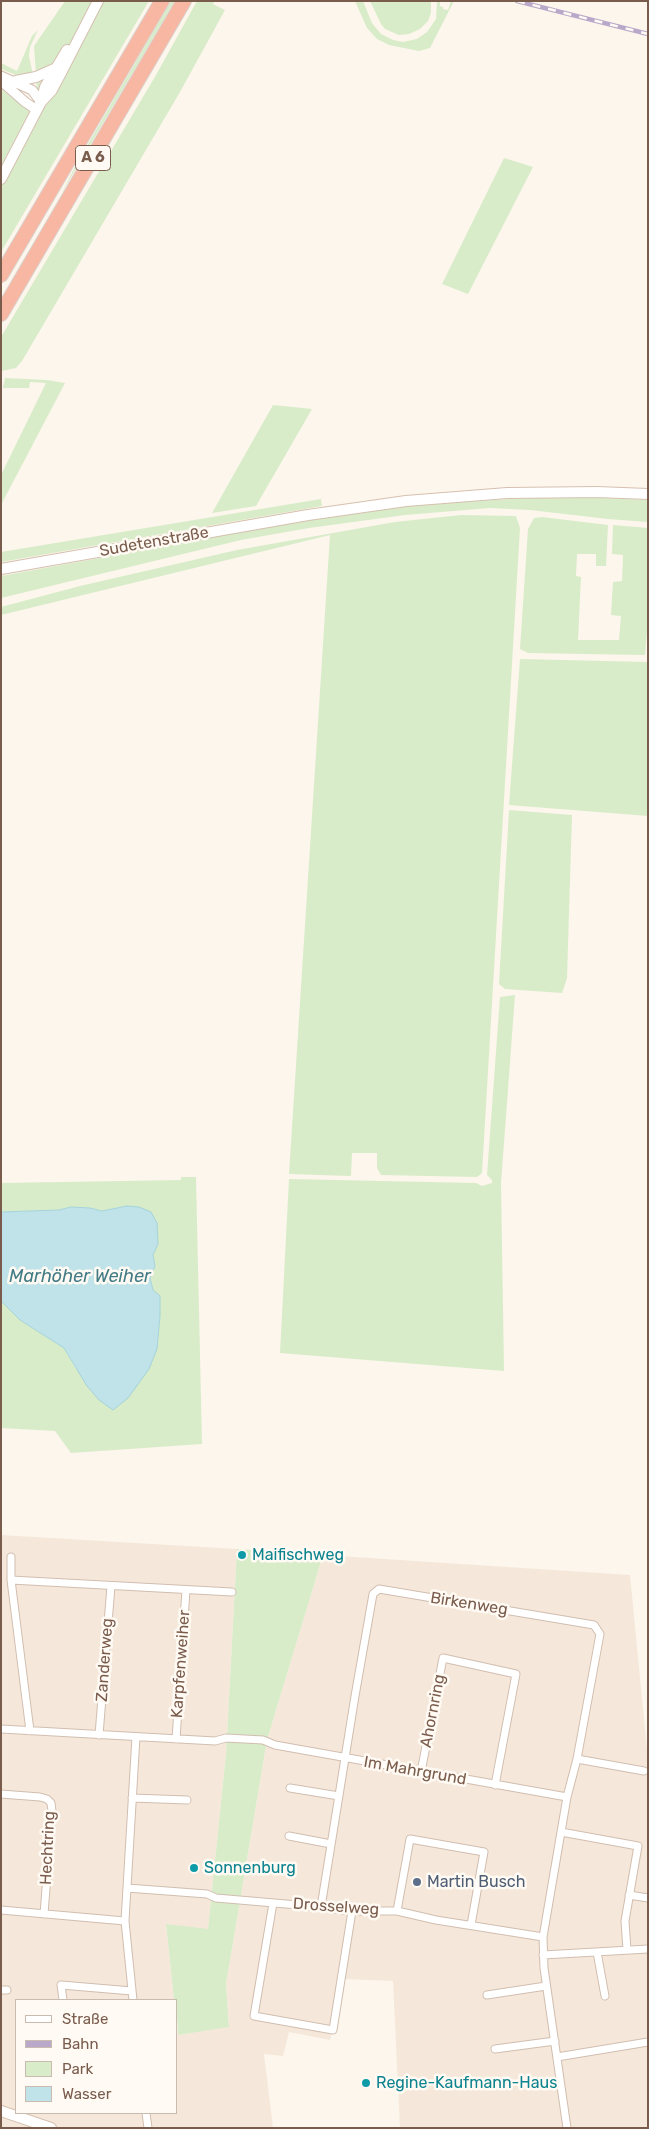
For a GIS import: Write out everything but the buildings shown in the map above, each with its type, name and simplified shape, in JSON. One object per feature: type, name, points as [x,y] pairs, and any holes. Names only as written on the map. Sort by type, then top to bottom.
[{"type":"highway","name":"A 6","points":[[1,275],[162,1]]},
{"type":"highway","name":"A 6","points":[[1,314],[184,1]]},
{"type":"main road","points":[[1,179],[39,106],[56,81],[98,1]]},
{"type":"main road","points":[[39,106],[45,86],[54,69],[90,16]]},
{"type":"main road","points":[[16,81],[36,77],[54,69]]},
{"type":"main road","name":"Sudetenstraße","points":[[1,569],[308,515],[396,502],[490,494],[597,492],[648,494]]},
{"type":"main road","points":[[1,2111],[51,2128]]},
{"type":"street","points":[[1,76],[16,81],[32,90],[39,106]]},
{"type":"street","points":[[1,81],[24,102],[39,106]]},
{"type":"street","points":[[12,1558],[11,1580],[30,1731]]},
{"type":"street","points":[[11,1580],[232,1592]]},
{"type":"street","name":"Zanderweg","points":[[99,1735],[111,1586]]},
{"type":"street","name":"Birkenweg","points":[[345,1758],[371,1603],[373,1594],[379,1589],[594,1625],[600,1634],[577,1759],[567,1797]]},
{"type":"street","name":"Karpfenweiher","points":[[176,1739],[186,1590]]},
{"type":"street","name":"Ahornring","points":[[421,1772],[443,1658],[516,1674],[495,1785]]},
{"type":"street","name":"Im Mahrgrund","points":[[1,1729],[215,1741],[226,1738],[263,1740],[275,1745],[567,1797]]},
{"type":"street","points":[[133,1999],[125,1921],[136,1737]]},
{"type":"street","points":[[321,1906],[345,1758]]},
{"type":"street","points":[[577,1759],[644,1772]]},
{"type":"street","points":[[290,1788],[339,1796]]},
{"type":"street","name":"Hechtring","points":[[1,1794],[40,1797],[47,1799],[51,1803],[52,1812],[44,1914]]},
{"type":"street","points":[[567,1797],[543,1936],[546,1986],[567,2128]]},
{"type":"street","points":[[132,1798],[187,1800]]},
{"type":"street","points":[[561,1832],[638,1846],[625,1921],[627,1950]]},
{"type":"street","points":[[289,1836],[331,1844]]},
{"type":"street","points":[[397,1911],[410,1839],[484,1852],[471,1925]]},
{"type":"street","name":"Drosselweg","points":[[127,1888],[207,1894],[216,1898],[321,1906],[352,1911],[397,1911],[543,1936]]},
{"type":"street","points":[[629,1896],[648,1898]]},
{"type":"street","points":[[273,1903],[254,2016],[332,2030],[352,1911]]},
{"type":"street","points":[[1,1910],[125,1921]]},
{"type":"street","points":[[543,1955],[648,1949]]},
{"type":"street","points":[[597,1952],[605,1996]]},
{"type":"street","points":[[63,1999],[61,1985],[132,1991]]},
{"type":"street","points":[[487,1994],[546,1986]]},
{"type":"street","points":[[495,2049],[554,2041]]},
{"type":"street","points":[[557,2057],[648,2042]]},
{"type":"street","points":[[146,2114],[148,2128]]},
{"type":"shaded area","points":[[1,1535],[237,1549],[226,1754],[208,1930],[166,1924],[174,1999],[15,1999],[15,2114],[178,2114],[178,2035],[229,2026],[226,1984],[267,1740],[323,1555],[630,1575],[648,1760],[648,2128],[400,2128],[393,1981],[345,1979],[330,2040],[289,2032],[283,2056],[264,2054],[273,2128],[1,2128]]},
{"type":"green space","points":[[65,1],[149,1],[1,252],[1,89],[39,119],[34,46]]},
{"type":"green space","points":[[171,1],[175,1],[61,194],[77,163]]},
{"type":"green space","points":[[197,1],[214,1],[213,4],[225,10],[180,92],[22,361],[16,368],[1,371],[1,337],[156,75]]},
{"type":"green space","points":[[355,1],[363,1],[372,23],[381,34],[393,40],[403,42],[417,39],[427,32],[436,19],[437,1],[440,1],[440,6],[443,9],[448,10],[451,1],[454,1],[430,48],[419,51],[389,45],[377,39],[367,28]]},
{"type":"green space","points":[[370,1],[431,1],[431,13],[428,21],[420,29],[409,34],[399,35],[385,29]]},
{"type":"green space","points":[[38,30],[30,47],[29,56],[33,75],[21,77],[1,69],[1,63],[17,71],[32,36]]},
{"type":"green space","points":[[504,158],[533,167],[468,294],[442,284]]},
{"type":"green space","points":[[5,378],[65,383],[1,505],[1,475],[46,383],[30,382],[29,388],[3,388]]},
{"type":"green space","points":[[273,405],[312,409],[256,506],[212,513]]},
{"type":"green space","points":[[562,496],[648,500],[648,522],[530,510],[490,508],[405,515],[309,528],[241,540],[1,598],[1,576],[302,521],[372,509]]},
{"type":"green space","points":[[321,499],[322,506],[1,562],[1,552]]},
{"type":"green space","points":[[461,515],[516,516],[520,528],[482,1173],[477,1177],[381,1175],[377,1168],[377,1153],[352,1153],[351,1176],[289,1174],[330,535],[1,615],[1,607],[80,586],[237,550],[395,522]]},
{"type":"green space","points":[[542,517],[608,525],[606,566],[596,566],[596,554],[577,554],[576,576],[581,577],[578,640],[619,640],[621,616],[611,615],[613,582],[622,581],[623,555],[612,554],[613,525],[648,528],[648,619],[645,655],[528,653],[520,649],[528,529],[534,518]]},
{"type":"green space","points":[[520,659],[648,662],[648,816],[509,805]]},
{"type":"green space","points":[[509,810],[572,815],[567,978],[562,993],[505,989],[499,984]]},
{"type":"green space","points":[[515,995],[501,1183],[504,1371],[280,1353],[289,1179],[476,1183],[482,1186],[492,1183],[492,1180],[487,1175],[500,997]]},
{"type":"green space","points":[[181,1177],[196,1177],[202,1444],[71,1453],[55,1431],[1,1428],[1,1301],[20,1320],[64,1348],[76,1369],[157,1349],[160,1297],[153,1290],[150,1278],[155,1266],[153,1255],[158,1244],[139,1207],[127,1206],[102,1211],[72,1207],[59,1210],[1,1212],[1,1183],[181,1180]]},
{"type":"green space","points":[[237,1549],[323,1555],[267,1740],[226,1984],[229,2027],[178,2035],[178,1999],[174,1999],[166,1924],[208,1929],[226,1754]]},
{"type":"water","name":"Marhöher Weiher","points":[[127,1206],[139,1207],[151,1212],[157,1223],[158,1244],[153,1255],[155,1266],[150,1278],[153,1290],[160,1296],[160,1316],[157,1349],[149,1369],[128,1398],[113,1410],[99,1400],[87,1386],[64,1348],[20,1320],[1,1301],[1,1212],[59,1210],[71,1207],[102,1211]]},
{"type":"railway","points":[[517,1],[648,34]]},
{"type":"place","name":"Maifischweg","points":[[242,1555]]},
{"type":"place","name":"Sonnenburg","points":[[194,1868]]},
{"type":"place","name":"Martin Busch","points":[[417,1882]]},
{"type":"place","name":"Regine-Kaufmann-Haus","points":[[366,2083]]}]
